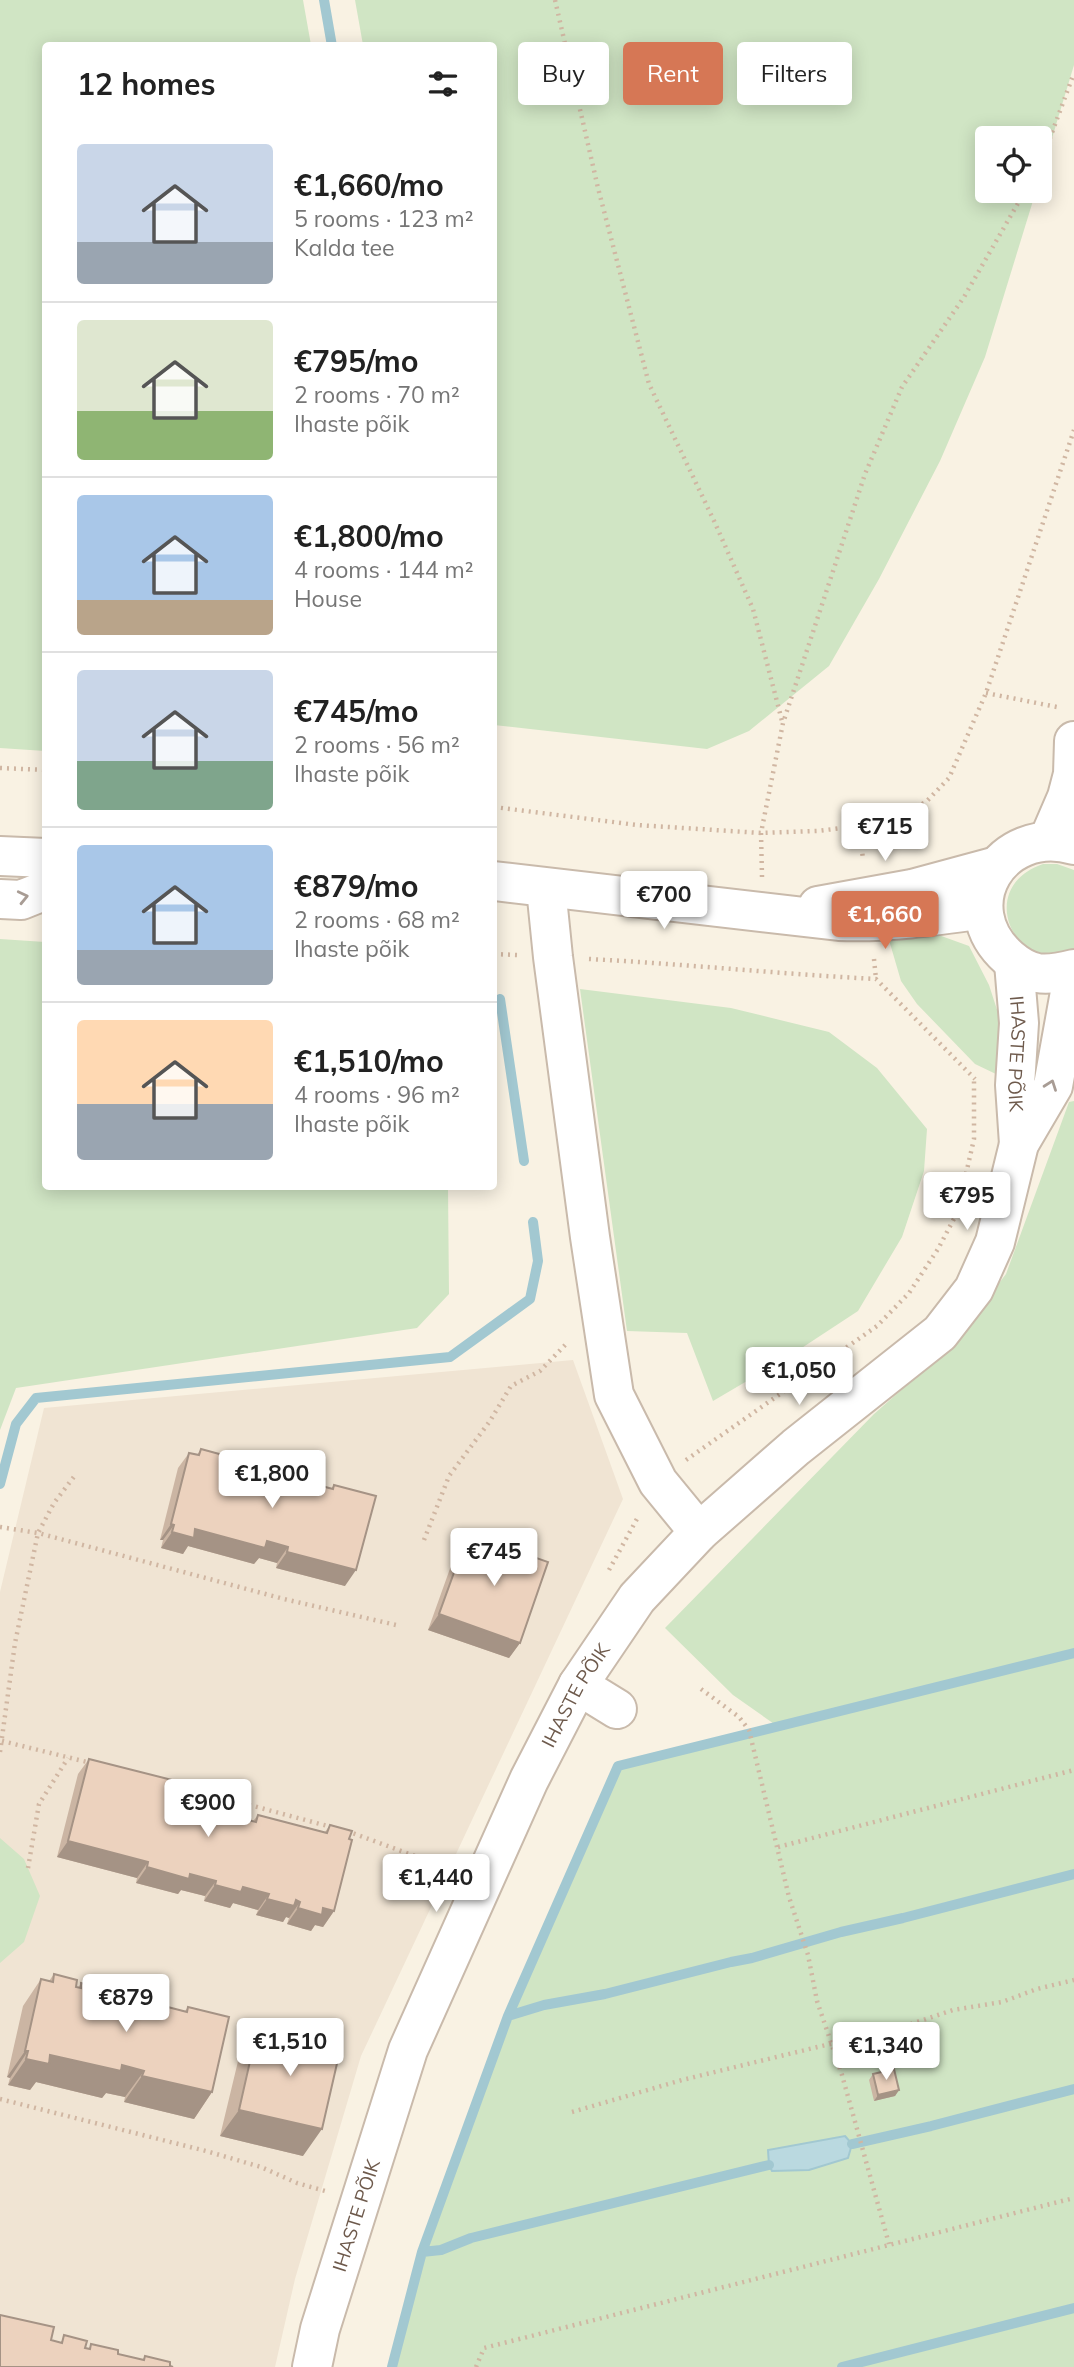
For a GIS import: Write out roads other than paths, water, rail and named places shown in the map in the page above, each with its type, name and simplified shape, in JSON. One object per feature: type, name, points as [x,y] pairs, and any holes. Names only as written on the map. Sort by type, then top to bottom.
[{"type":"street","points":[[1068,724],[1073,774],[1061,843],[1034,842],[1014,851],[997,866],[986,887],[983,909],[988,931],[999,949],[1014,963],[1035,972],[1053,973],[1074,969]]},
{"type":"street","points":[[0,856],[42,858]]},
{"type":"street","points":[[775,913],[912,889],[997,866]]},
{"type":"street","points":[[497,881],[839,921],[913,919],[983,909]]},
{"type":"street","points":[[546,888],[590,1237],[614,1395],[658,1482],[699,1532]]},
{"type":"street","points":[[0,899],[20,900],[42,892]]},
{"type":"street","name":"IHASTE PÕIK","points":[[1014,963],[1019,1023],[1015,1085],[1019,1144]]},
{"type":"street","name":"IHASTE PÕIK","points":[[312,2367],[320,2329],[408,2050],[529,1780],[578,1685],[637,1598],[699,1532],[796,1447],[940,1333],[974,1289],[995,1242],[1019,1144],[1053,1086],[1074,969]]},
{"type":"street","points":[[578,1685],[617,1709]]},
{"type":"water","points":[[845,2136],[852,2144],[848,2158],[809,2170],[772,2171],[769,2165],[768,2150]]},
{"type":"waterway","points":[[324,0],[331,42]]},
{"type":"waterway","points":[[500,999],[524,1161]]},
{"type":"waterway","points":[[0,1484],[16,1424],[36,1398],[450,1357],[530,1299],[538,1261],[533,1222]]},
{"type":"waterway","points":[[392,2367],[422,2252],[508,2016],[618,1766],[1074,1653]]},
{"type":"waterway","points":[[508,2016],[544,2005],[605,1994],[752,1958],[841,1932],[1074,1874]]},
{"type":"waterway","points":[[852,2144],[1074,2089]]},
{"type":"waterway","points":[[422,2252],[441,2250],[471,2238],[769,2165]]},
{"type":"waterway","points":[[842,2367],[1074,2308]]}]
